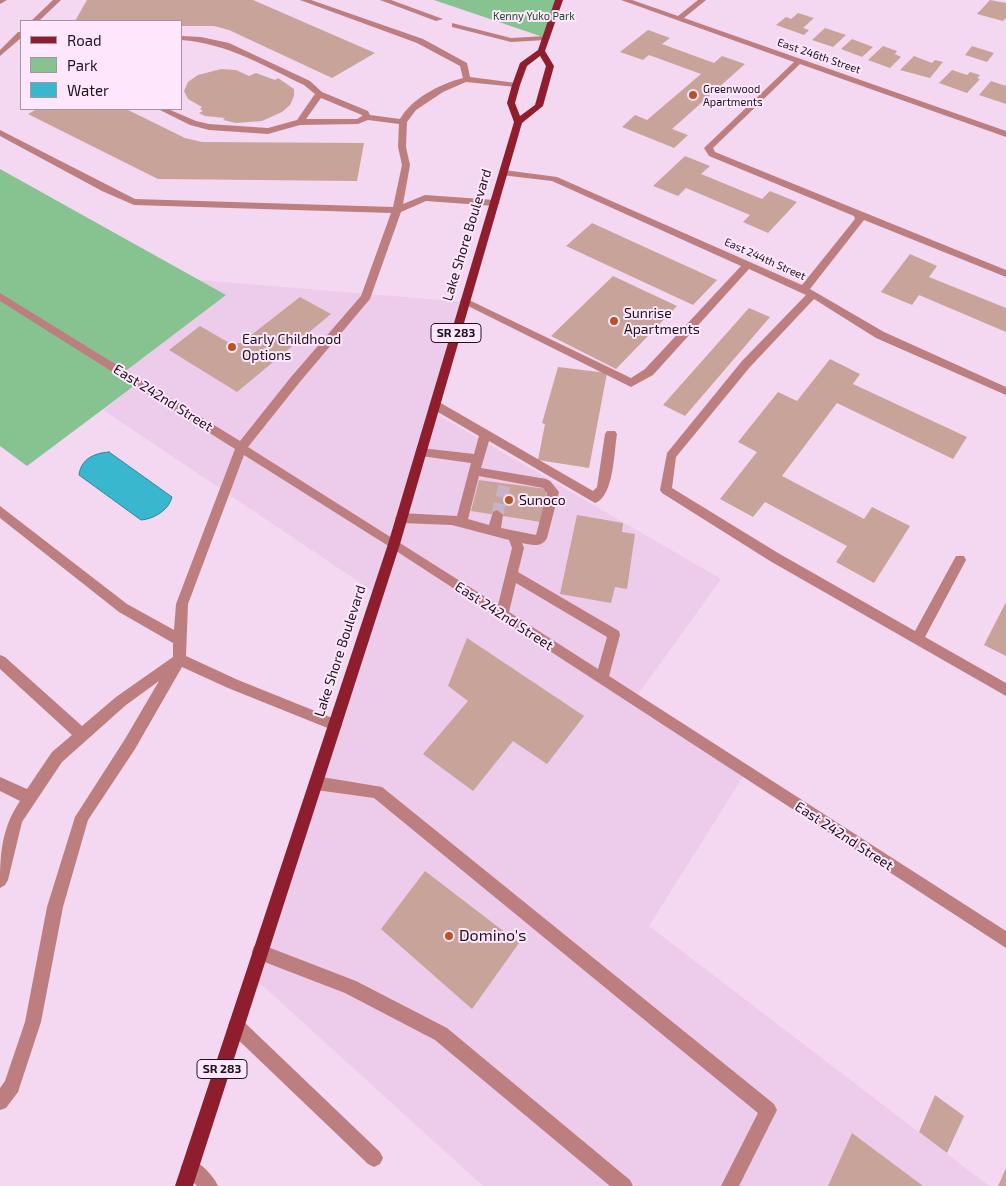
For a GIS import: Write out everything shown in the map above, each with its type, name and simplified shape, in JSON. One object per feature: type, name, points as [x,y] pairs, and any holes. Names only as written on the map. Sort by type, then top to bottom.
[{"type":"main road","name":"Lake Shore Boulevard","points":[[184,1186],[394,544],[518,122],[511,103],[516,85],[523,65],[541,51],[559,0]]},
{"type":"main road","points":[[518,122],[540,106],[550,66],[541,51]]},
{"type":"street","points":[[36,20],[57,0]]},
{"type":"street","points":[[304,0],[420,41],[464,65],[467,80]]},
{"type":"street","points":[[384,0],[440,20]]},
{"type":"street","name":"East 246th Street","points":[[625,0],[1006,134]]},
{"type":"street","points":[[678,19],[702,0]]},
{"type":"street","points":[[455,25],[511,40],[546,38]]},
{"type":"street","points":[[182,38],[202,39],[226,45],[307,83],[319,94],[365,113],[367,118]]},
{"type":"street","points":[[0,39],[17,42]]},
{"type":"street","points":[[0,54],[17,42]]},
{"type":"street","points":[[799,61],[708,148],[712,154],[1006,274]]},
{"type":"street","points":[[0,1102],[12,1086],[33,1022],[55,907],[82,817],[130,744],[179,659],[182,604],[241,448],[295,380],[366,298],[397,210],[406,165],[402,148],[403,122],[406,116],[421,102],[467,80],[516,85]]},
{"type":"street","points":[[300,122],[319,94]]},
{"type":"street","points":[[164,110],[193,124],[209,127],[268,131],[300,122],[358,121],[367,118],[403,122]]},
{"type":"street","points":[[0,133],[105,189],[134,202],[397,210],[425,198],[495,203]]},
{"type":"street","name":"East 244th Street","points":[[504,173],[554,179],[808,292],[880,335],[1006,391]]},
{"type":"street","points":[[857,214],[860,219],[808,292],[671,456],[666,490],[774,557],[1006,690]]},
{"type":"street","points":[[466,302],[631,383],[649,372],[747,265]]},
{"type":"street","name":"East 242nd Street","points":[[0,296],[394,544],[1006,940]]},
{"type":"street","points":[[435,405],[595,498],[603,488],[611,434]]},
{"type":"street","points":[[461,522],[485,434]]},
{"type":"street","points":[[401,518],[461,522],[535,541],[541,538],[553,492],[546,484],[506,480],[476,465],[421,452]]},
{"type":"street","points":[[0,511],[123,608],[180,640]]},
{"type":"street","points":[[494,531],[497,515]]},
{"type":"street","points":[[502,614],[518,548],[513,536]]},
{"type":"street","points":[[917,639],[960,560]]},
{"type":"street","points":[[512,574],[614,635],[601,678]]},
{"type":"street","points":[[179,659],[233,684],[335,724]]},
{"type":"street","points":[[0,880],[16,819],[57,757],[121,702],[179,659]]},
{"type":"street","points":[[0,661],[82,735]]},
{"type":"street","points":[[316,783],[377,792],[768,1110],[730,1186]]},
{"type":"street","points":[[0,784],[30,798]]},
{"type":"street","points":[[260,952],[350,987],[441,1034],[624,1186]]},
{"type":"street","points":[[236,1026],[374,1158]]},
{"type":"street","points":[[190,1167],[209,1186]]},
{"type":"shaded area","points":[[199,280],[465,302],[433,412],[721,579],[634,700],[746,772],[649,926],[989,1186],[483,1186],[252,976],[377,594],[103,410],[138,384],[123,373],[226,295]]},
{"type":"green space","name":"Kenny Yuko Park","points":[[434,0],[559,0],[546,38]]},
{"type":"green space","points":[[0,169],[226,295],[123,373],[138,383],[27,466],[0,446]]},
{"type":"water","points":[[109,452],[172,497],[168,506],[156,516],[141,520],[79,475],[85,461],[93,455]]},
{"type":"building","points":[[87,0],[253,0],[375,53],[332,78],[229,30],[214,26],[182,26],[182,20],[76,20]]},
{"type":"building","points":[[990,0],[1006,3],[1006,18],[1003,21],[977,14]]},
{"type":"building","points":[[798,13],[814,18],[803,28],[809,30],[804,35],[776,25],[786,17],[791,19]]},
{"type":"building","points":[[825,28],[846,35],[833,47],[812,40]]},
{"type":"building","name":"Greenwood Apartments","points":[[648,30],[670,38],[662,44],[714,63],[722,56],[745,64],[672,129],[688,135],[674,148],[622,127],[635,115],[647,120],[701,74],[649,55],[643,60],[620,52]]},
{"type":"building","points":[[852,39],[873,47],[862,57],[841,49]]},
{"type":"building","points":[[883,46],[897,51],[895,54],[901,57],[890,68],[868,60]]},
{"type":"building","points":[[972,46],[994,53],[987,62],[965,55]]},
{"type":"building","points":[[914,56],[932,63],[935,60],[943,62],[930,78],[900,70]]},
{"type":"building","points":[[221,69],[236,70],[249,76],[256,73],[275,80],[278,78],[294,89],[294,96],[290,105],[282,112],[262,121],[236,123],[223,120],[225,118],[205,116],[199,113],[203,111],[200,109],[202,107],[188,99],[184,91],[188,82],[198,75]]},
{"type":"building","points":[[952,70],[967,75],[970,72],[980,75],[977,78],[980,79],[967,93],[939,83]]},
{"type":"building","points":[[991,81],[1006,86],[1006,104],[979,95]]},
{"type":"building","points":[[35,110],[128,110],[185,138],[202,142],[364,143],[357,181],[158,179],[28,114]]},
{"type":"building","points":[[685,156],[710,166],[701,174],[762,199],[770,191],[797,202],[768,233],[743,222],[750,215],[686,188],[678,196],[653,186]]},
{"type":"building","points":[[592,223],[717,280],[693,305],[566,246]]},
{"type":"building","points":[[910,254],[937,266],[929,277],[1006,308],[1006,332],[919,295],[912,305],[881,292]]},
{"type":"building","name":"Sunrise Apartments","points":[[613,276],[677,306],[616,369],[551,336]]},
{"type":"building","name":"Early Childhood Options","points":[[300,297],[331,314],[237,392],[169,350],[200,326],[231,344],[241,343]]},
{"type":"building","points":[[749,308],[770,317],[685,416],[663,405]]},
{"type":"building","points":[[830,359],[860,374],[853,384],[967,437],[953,459],[837,403],[782,476],[864,519],[872,507],[910,526],[874,583],[836,562],[847,546],[765,502],[753,517],[720,499],[757,452],[738,442],[778,392],[797,401]]},
{"type":"building","points":[[558,367],[607,373],[589,468],[538,460],[545,424],[542,423]]},
{"type":"building","name":"Sunoco","points":[[479,480],[547,489],[541,522],[471,511]]},
{"type":"building","points":[[577,515],[623,523],[622,532],[635,534],[627,589],[615,587],[611,603],[560,594]]},
{"type":"building","points":[[1006,602],[1006,656],[984,645]]},
{"type":"building","points":[[467,638],[584,716],[547,764],[513,741],[473,791],[423,754],[468,701],[448,686]]},
{"type":"building","name":"Domino's","points":[[425,871],[519,943],[472,1009],[381,929]]},
{"type":"building","points":[[935,1095],[964,1116],[947,1153],[919,1132]]},
{"type":"building","points":[[852,1133],[923,1186],[828,1186]]},
{"type":"building","points":[[1006,1168],[1006,1186],[998,1186]]},
{"type":"tunnel","points":[[497,515],[505,483]]},
{"type":"place","name":"Greenwood Apartments","points":[[693,95]]},
{"type":"place","name":"Sunrise Apartments","points":[[614,321]]},
{"type":"place","name":"Early Childhood Options","points":[[232,347]]},
{"type":"place","name":"Sunoco","points":[[509,500]]},
{"type":"place","name":"Domino's","points":[[449,936]]}]
